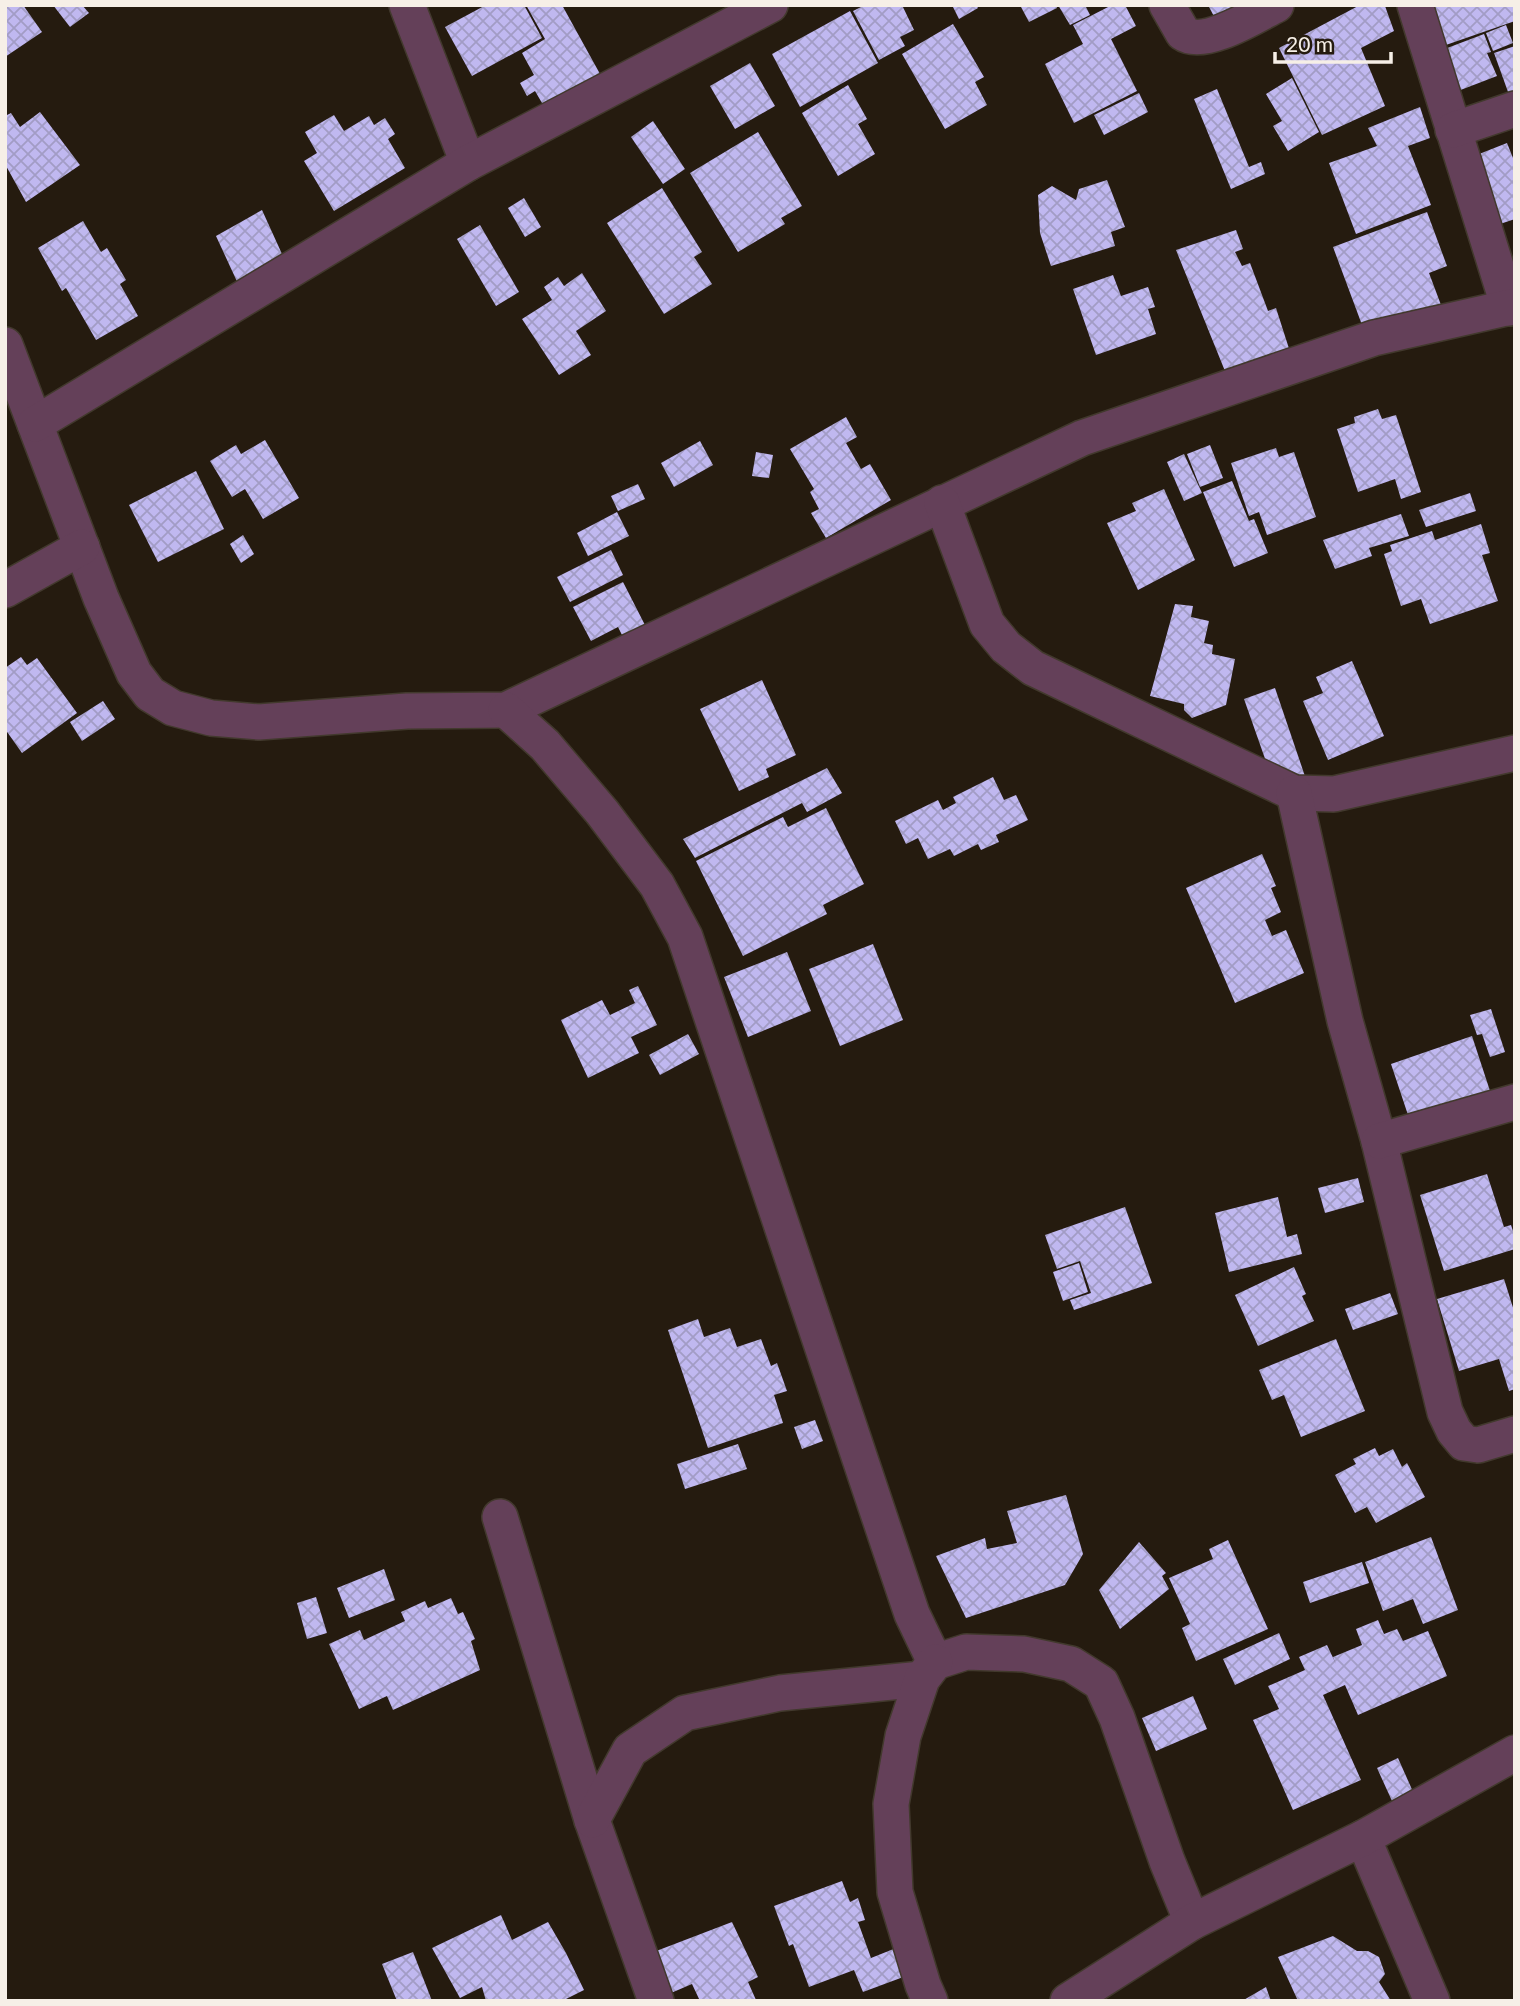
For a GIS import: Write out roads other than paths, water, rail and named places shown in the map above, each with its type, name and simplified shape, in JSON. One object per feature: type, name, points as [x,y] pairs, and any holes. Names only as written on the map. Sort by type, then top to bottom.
[{"type":"street","points":[[407,5],[468,163]]},
{"type":"street","points":[[35,424],[468,163],[770,5]]},
{"type":"street","points":[[1167,5],[1183,33],[1196,38],[1222,32],[1276,5]]},
{"type":"street","points":[[5,345],[82,547],[134,673],[150,694],[173,708],[211,718],[258,722],[407,711],[506,710],[1082,438],[1374,338],[1512,307],[1415,5]]},
{"type":"street","points":[[1453,130],[1515,109]]},
{"type":"street","points":[[942,503],[987,624],[1006,647],[1033,668],[1294,793],[1334,794],[1515,753]]},
{"type":"street","points":[[5,590],[82,547]]},
{"type":"street","points":[[506,710],[545,745],[602,812],[657,885],[685,937],[912,1614],[929,1671],[904,1736],[891,1804],[895,1892],[930,2001]]},
{"type":"street","points":[[1294,793],[1345,1021],[1380,1141],[1445,1412],[1464,1443],[1478,1445],[1515,1434]]},
{"type":"street","points":[[1380,1141],[1515,1102]]},
{"type":"street","points":[[500,1517],[592,1821],[656,2001]]},
{"type":"street","points":[[592,1821],[630,1750],[685,1713],[780,1693],[929,1671],[966,1652],[1024,1654],[1071,1664],[1101,1683],[1117,1718],[1192,1922]]},
{"type":"street","points":[[1068,2001],[1192,1922],[1363,1838],[1515,1753]]},
{"type":"street","points":[[1363,1838],[1432,2001]]}]
